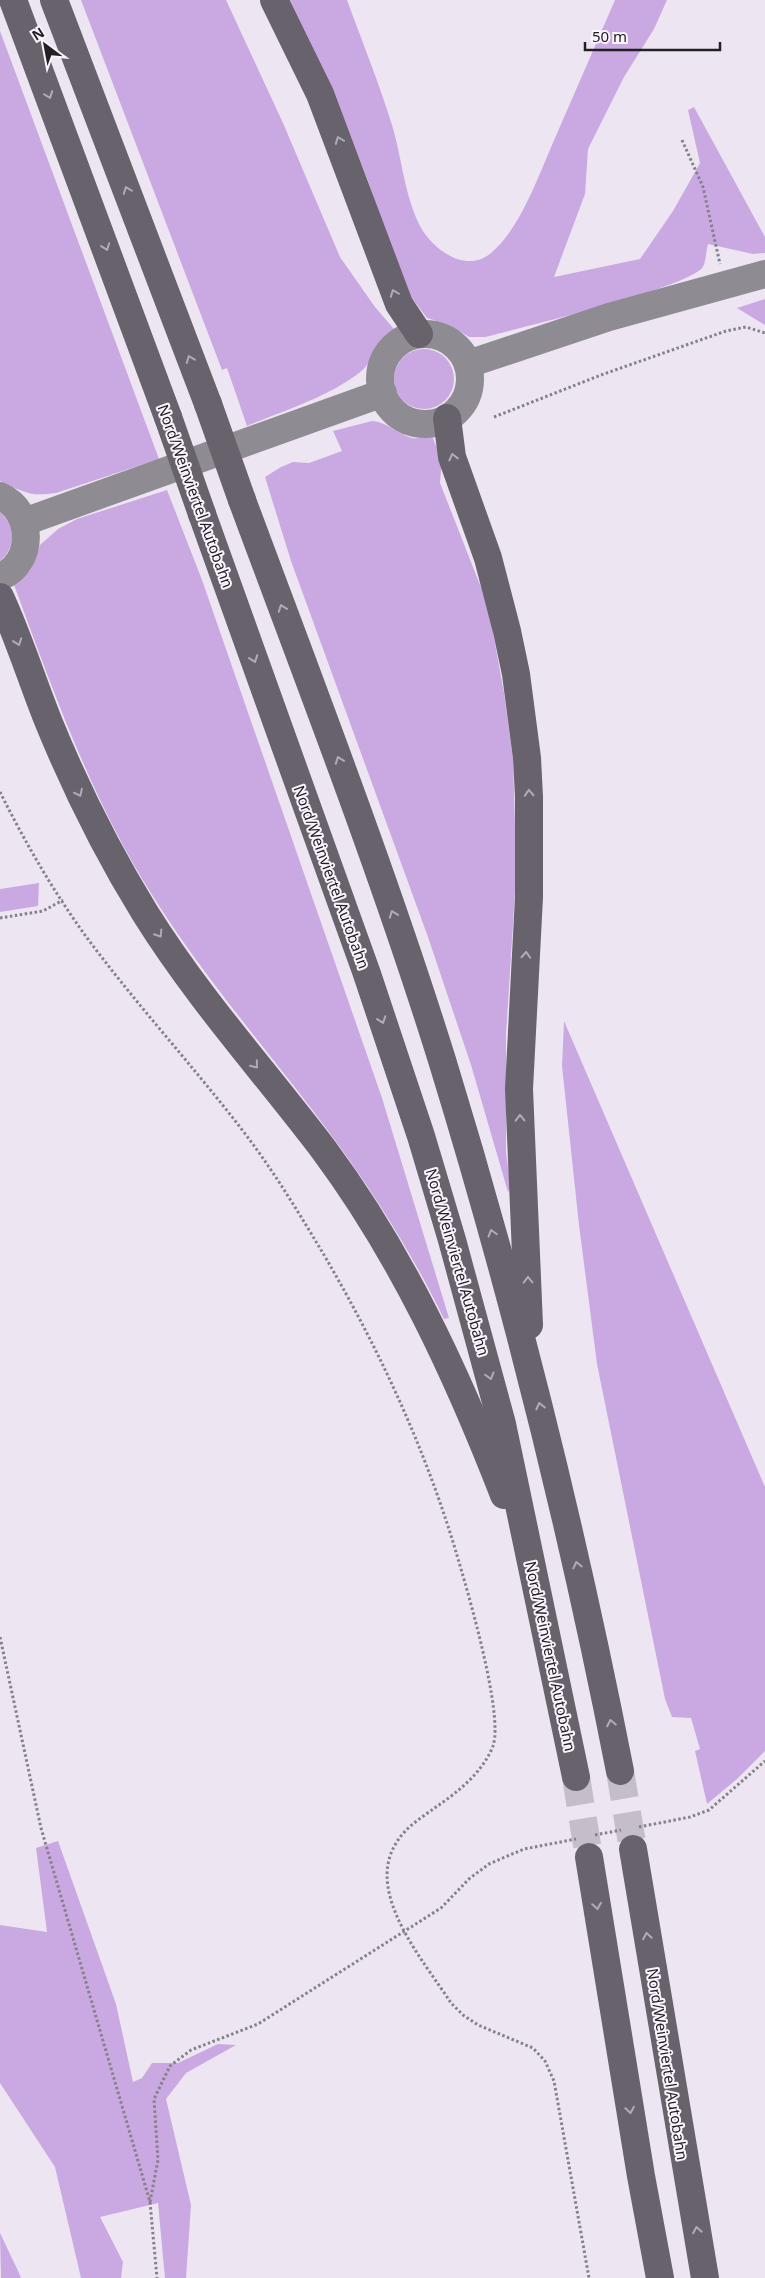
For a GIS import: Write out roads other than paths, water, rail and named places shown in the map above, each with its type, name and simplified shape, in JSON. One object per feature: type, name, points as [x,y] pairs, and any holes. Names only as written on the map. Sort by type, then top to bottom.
[{"type":"highway","name":"Nord/Weinviertel Autobahn","points":[[13,0],[168,416],[367,974],[421,1136],[452,1240],[502,1424],[576,1777]]},
{"type":"highway","points":[[54,0],[208,404],[326,724],[409,960],[447,1077],[530,1364],[598,1657],[620,1771]]},
{"type":"highway","points":[[274,0],[320,94],[399,304],[419,334]]},
{"type":"highway","points":[[447,418],[452,457],[488,558],[507,631],[516,674],[527,758],[529,897],[519,1089],[527,1249],[530,1364]]},
{"type":"highway","points":[[0,597],[66,765],[100,834],[129,885],[192,984],[344,1180],[417,1299],[439,1342],[481,1436],[534,1575]]},
{"type":"highway","name":"Nord/Weinviertel Autobahn","points":[[633,1849],[706,2278]]},
{"type":"highway","points":[[589,1858],[641,2176],[660,2278]]},
{"type":"main road","points":[[468,364],[609,317],[765,274]]},
{"type":"main road","points":[[419,334],[432,334],[445,338],[456,346],[468,364],[469,390],[464,401],[447,418],[435,423],[422,424],[409,421],[389,405],[383,393],[380,380],[382,367],[387,355],[406,338],[419,334]]},
{"type":"main road","points":[[24,522],[383,393]]},
{"type":"main road","points":[[0,496],[13,505],[24,522],[26,541],[23,555],[15,566],[0,577]]},
{"type":"tunnel","points":[[620,1771],[633,1849]]},
{"type":"tunnel","points":[[576,1777],[589,1857]]}]
